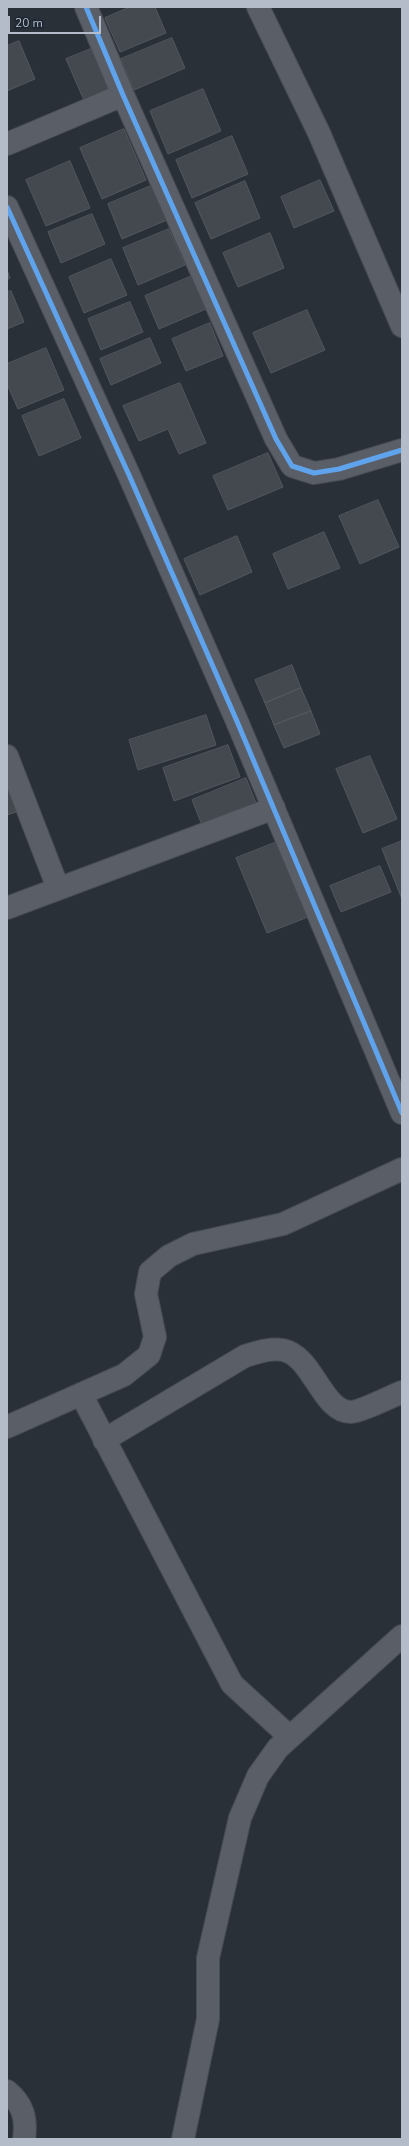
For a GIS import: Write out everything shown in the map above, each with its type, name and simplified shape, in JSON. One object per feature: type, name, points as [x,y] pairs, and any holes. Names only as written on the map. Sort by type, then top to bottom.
[{"type":"street","points":[[86,7],[276,439],[292,466],[314,474],[339,469],[402,450]]},
{"type":"street","points":[[258,7],[319,133],[402,326]]},
{"type":"street","points":[[7,144],[123,94]]},
{"type":"street","points":[[7,207],[135,489],[274,808],[402,1113]]},
{"type":"street","points":[[7,756],[58,888]]},
{"type":"street","points":[[7,908],[274,808]]},
{"type":"street","points":[[7,1428],[124,1375],[148,1355],[155,1337],[146,1294],[150,1272],[169,1256],[193,1244],[283,1224],[402,1169]]},
{"type":"street","points":[[104,1440],[245,1356],[265,1350],[285,1350],[294,1356],[313,1375],[329,1400],[342,1410],[352,1412],[402,1392]]},
{"type":"street","points":[[81,1394],[232,1684],[290,1737]]},
{"type":"street","points":[[183,2139],[208,2019],[208,1958],[240,1818],[258,1776],[278,1748],[402,1636]]},
{"type":"street","points":[[7,2091],[22,2108],[26,2126],[24,2139]]},
{"type":"building","points":[[130,7],[155,7],[166,33],[120,52],[105,18]]},
{"type":"building","points":[[172,38],[185,68],[134,90],[121,59]]},
{"type":"building","points":[[19,41],[35,79],[7,91],[7,46]]},
{"type":"building","points":[[98,46],[117,92],[86,105],[66,59]]},
{"type":"building","points":[[203,89],[221,131],[168,154],[150,111]]},
{"type":"building","points":[[124,129],[146,180],[102,199],[80,148]]},
{"type":"building","points":[[232,136],[248,174],[192,198],[176,160]]},
{"type":"building","points":[[70,161],[90,208],[46,226],[26,180]]},
{"type":"building","points":[[320,180],[334,211],[294,228],[281,197]]},
{"type":"building","points":[[245,181],[260,218],[211,239],[195,203]]},
{"type":"building","points":[[153,185],[167,220],[122,239],[108,204]]},
{"type":"building","points":[[92,214],[105,244],[61,263],[48,232]]},
{"type":"building","points":[[169,229],[185,265],[138,285],[123,248]]},
{"type":"building","points":[[270,233],[284,268],[238,287],[223,253]]},
{"type":"building","points":[[111,259],[127,295],[84,313],[69,277]]},
{"type":"building","points":[[7,270],[10,278],[7,280]]},
{"type":"building","points":[[192,276],[206,309],[159,329],[145,296]]},
{"type":"building","points":[[11,291],[24,322],[7,329],[7,292]]},
{"type":"building","points":[[130,302],[143,332],[101,350],[88,319]]},
{"type":"building","points":[[307,310],[325,350],[271,373],[253,333]]},
{"type":"building","points":[[210,323],[223,356],[186,371],[172,339]]},
{"type":"building","points":[[150,338],[161,363],[111,385],[100,359]]},
{"type":"building","points":[[46,348],[64,390],[18,409],[7,384],[7,364]]},
{"type":"building","points":[[180,383],[206,443],[179,454],[168,429],[139,441],[123,406]]},
{"type":"building","points":[[64,399],[81,438],[39,456],[22,416]]},
{"type":"building","points":[[268,453],[283,487],[228,510],[213,476]]},
{"type":"building","points":[[378,500],[399,547],[360,564],[339,516]]},
{"type":"building","points":[[324,532],[340,568],[288,589],[273,554]]},
{"type":"building","points":[[237,536],[252,572],[200,595],[184,559]]},
{"type":"building","points":[[292,665],[301,688],[265,703],[255,680]]},
{"type":"building","points":[[301,688],[311,711],[274,725],[265,703]]},
{"type":"building","points":[[311,711],[320,734],[284,748],[274,725]]},
{"type":"building","points":[[206,715],[216,745],[138,770],[129,740]]},
{"type":"building","points":[[228,745],[240,777],[174,801],[163,768]]},
{"type":"building","points":[[370,756],[397,819],[363,833],[336,769]]},
{"type":"building","points":[[246,778],[258,808],[204,830],[192,800]]},
{"type":"building","points":[[7,780],[16,812],[7,815]]},
{"type":"building","points":[[402,841],[402,899],[382,849]]},
{"type":"building","points":[[277,842],[308,917],[267,933],[236,858]]},
{"type":"building","points":[[380,866],[391,892],[341,912],[330,886]]},
{"type":"cycle path","points":[[86,7],[123,95],[276,439],[292,466],[314,473],[339,469],[402,450]]},
{"type":"cycle path","points":[[7,207],[129,475],[236,719],[402,1113]]}]
